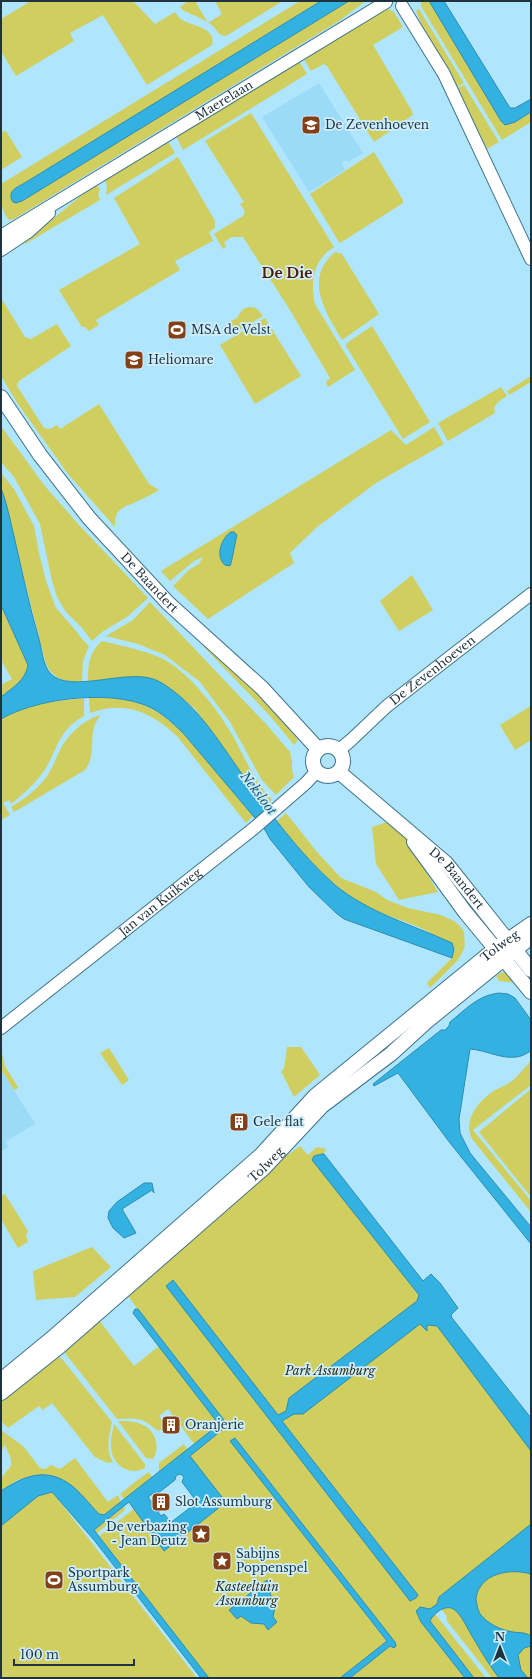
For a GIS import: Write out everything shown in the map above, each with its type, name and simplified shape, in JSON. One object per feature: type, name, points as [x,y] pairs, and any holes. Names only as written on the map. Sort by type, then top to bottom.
[{"type":"main road","name":"De Baandert","points":[[1,397],[40,455],[101,532],[168,602],[262,688],[318,749]]},
{"type":"main road","points":[[328,746],[339,750],[343,759],[342,768],[339,772],[335,775],[325,777],[316,772],[313,758],[318,749],[328,746]]},
{"type":"main road","name":"De Baandert","points":[[339,772],[400,822],[446,863],[531,970]]},
{"type":"main road","name":"De Baandert","points":[[400,822],[443,883],[531,992]]},
{"type":"main road","name":"Tolweg","points":[[1,1380],[261,1155],[315,1096],[511,945],[531,924]]},
{"type":"main road","name":"Tolweg","points":[[511,945],[531,937]]},
{"type":"main road","name":"Tolweg","points":[[1,1393],[59,1347],[264,1168],[322,1106],[391,1054],[499,954]]},
{"type":"street","points":[[386,1],[390,6],[396,7],[404,3],[444,74],[531,259]]},
{"type":"street","name":"Maerelaan","points":[[1,236],[386,1]]},
{"type":"street","name":"Maerelaan","points":[[1,250],[34,227],[63,199]]},
{"type":"street","name":"De Zevenhoeven","points":[[339,750],[387,706],[531,594]]},
{"type":"street","name":"Jan van Kuikweg","points":[[1,1028],[257,826],[316,772]]},
{"type":"shaded area","points":[[321,1],[349,1],[22,201],[16,203],[11,199],[11,193],[17,187]]},
{"type":"shaded area","points":[[429,1],[444,1],[510,108],[515,108],[531,99],[531,112],[515,122],[505,125],[501,121]]},
{"type":"shaded area","points":[[319,83],[363,153],[348,162],[347,160],[342,163],[345,170],[309,192],[262,117]]},
{"type":"shaded area","points":[[1,488],[43,657],[50,673],[59,679],[72,682],[134,677],[148,678],[160,682],[173,691],[185,700],[206,723],[274,818],[309,860],[322,873],[348,895],[362,903],[392,918],[452,943],[454,949],[452,958],[344,919],[336,913],[309,887],[270,839],[265,830],[184,734],[169,720],[152,708],[123,699],[68,699],[32,706],[1,719],[1,697],[14,687],[21,679],[27,670],[28,665],[1,605]]},
{"type":"shaded area","points":[[231,532],[234,532],[237,535],[230,566],[225,565],[222,562],[220,557],[220,548],[224,539]]},
{"type":"shaded area","points":[[491,994],[508,994],[515,998],[531,1020],[531,1051],[520,1056],[510,1057],[470,1049],[459,1119],[460,1133],[470,1153],[531,1227],[531,1244],[450,1143],[398,1073],[374,1086],[373,1084],[441,1030],[445,1030],[449,1026],[450,1022],[472,1004]]},
{"type":"shaded area","points":[[1,1069],[35,1124],[6,1141],[8,1147],[1,1152]]},
{"type":"shaded area","points":[[324,1154],[423,1281],[431,1274],[440,1283],[458,1308],[451,1315],[452,1318],[531,1418],[531,1451],[437,1326],[427,1325],[427,1331],[420,1324],[303,1414],[294,1414],[282,1421],[418,1595],[410,1601],[166,1286],[173,1280],[278,1415],[286,1411],[289,1398],[417,1301],[419,1295],[312,1160],[314,1156]]},
{"type":"shaded area","points":[[144,1183],[152,1183],[154,1193],[152,1190],[122,1209],[136,1233],[124,1238],[113,1228],[108,1218],[109,1211],[117,1202]]},
{"type":"shaded area","points":[[135,1309],[138,1309],[224,1420],[222,1430],[190,1456],[225,1503],[164,1551],[129,1502],[94,1530],[209,1678],[201,1678],[94,1540],[52,1492],[38,1496],[1,1526],[1,1491],[25,1478],[42,1475],[59,1478],[76,1489],[99,1514],[104,1515],[217,1426],[217,1422],[133,1313]],"holes":[[[179,1474],[184,1477],[182,1482],[194,1498],[192,1500],[195,1504],[170,1523],[171,1525],[169,1527],[166,1524],[169,1520],[164,1514],[161,1516],[158,1512],[161,1510],[157,1505],[155,1507],[148,1497],[155,1492],[157,1494],[175,1480],[176,1476]]]},
{"type":"shaded area","points":[[235,1438],[395,1642],[396,1646],[394,1648],[390,1646],[350,1678],[340,1678],[387,1641],[230,1441]]},
{"type":"shaded area","points":[[531,1524],[531,1574],[523,1572],[505,1572],[497,1574],[483,1583],[476,1598],[477,1607],[480,1614],[491,1624],[504,1630],[525,1633],[531,1636],[531,1646],[524,1648],[518,1655],[521,1670],[528,1678],[499,1678],[485,1658],[460,1616],[452,1608],[444,1608],[437,1612],[430,1621],[474,1678],[465,1678],[421,1622],[416,1611],[420,1607],[430,1609],[437,1604],[439,1597]]},
{"type":"shaded area","points":[[267,1580],[274,1590],[270,1593],[275,1607],[273,1617],[277,1622],[268,1630],[264,1624],[251,1623],[241,1616],[237,1619],[229,1610]]},
{"type":"green space","points":[[31,1],[133,1],[155,24],[175,12],[178,17],[202,28],[211,34],[212,45],[147,85],[103,15],[70,33],[74,41],[16,76],[1,51],[1,19]]},
{"type":"green space","points":[[188,1],[195,1],[208,22],[182,10],[180,7]]},
{"type":"green space","points":[[215,1],[283,1],[226,36],[220,34],[208,23],[222,14]]},
{"type":"green space","points":[[300,1],[321,1],[13,190],[22,201],[349,1],[366,1],[339,21],[14,219],[9,220],[6,216],[1,198],[1,184]]},
{"type":"green space","points":[[421,1],[429,1],[501,121],[505,123],[513,123],[531,112],[531,122],[502,140],[421,6]]},
{"type":"green space","points":[[388,9],[394,12],[403,27],[373,45],[413,115],[374,142],[327,66],[324,64],[311,71],[302,56],[383,10]]},
{"type":"green space","points":[[419,9],[464,83],[457,87],[421,23],[416,11]]},
{"type":"green space","points":[[298,59],[307,74],[183,150],[176,134]]},
{"type":"green space","points":[[464,85],[499,142],[487,149],[458,88]]},
{"type":"green space","points":[[251,113],[334,247],[321,258],[317,265],[313,280],[315,304],[355,370],[328,387],[326,382],[330,378],[290,310],[243,237],[232,237],[224,242],[226,247],[223,249],[214,234],[243,216],[245,211],[240,204],[244,202],[205,141]]},
{"type":"green space","points":[[6,131],[22,157],[1,170],[1,132]]},
{"type":"green space","points":[[163,142],[169,143],[175,153],[106,195],[107,186],[104,177]]},
{"type":"green space","points":[[374,152],[403,200],[403,203],[340,243],[310,194]]},
{"type":"green space","points":[[178,157],[215,221],[215,228],[209,232],[213,241],[175,261],[180,270],[96,320],[99,325],[89,331],[85,327],[82,327],[59,290],[140,244],[114,198]]},
{"type":"green space","points":[[95,184],[100,189],[98,195],[100,200],[25,244],[25,242]]},
{"type":"green space","points":[[335,252],[342,254],[379,314],[342,340],[324,307],[320,296],[319,285],[320,273],[325,262]]},
{"type":"green space","points":[[1,298],[25,337],[31,339],[57,324],[71,346],[19,381],[17,386],[44,428],[50,429],[57,425],[60,429],[99,404],[149,484],[159,490],[121,509],[116,515],[115,527],[68,474],[18,404],[1,376]]},
{"type":"green space","points":[[250,307],[256,308],[263,316],[233,333],[229,329],[229,322],[237,318],[243,309]]},
{"type":"green space","points":[[265,318],[301,376],[255,404],[220,345]]},
{"type":"green space","points":[[372,326],[430,422],[403,439],[346,346],[347,343]]},
{"type":"green space","points":[[531,376],[531,382],[509,395],[507,391]]},
{"type":"green space","points":[[501,387],[507,396],[496,405],[494,410],[495,413],[448,441],[438,423]]},
{"type":"green space","points":[[1,426],[44,485],[79,525],[148,598],[127,617],[102,632],[92,641],[82,628],[66,612],[57,597],[52,581],[40,524],[14,477],[1,462]]},
{"type":"green space","points":[[434,427],[444,444],[376,483],[317,527],[290,553],[294,563],[208,619],[173,586],[190,569],[199,564],[203,557],[194,561],[170,581],[161,571],[391,430],[406,445]]},
{"type":"green space","points":[[1,473],[14,489],[34,526],[46,581],[56,608],[89,646],[83,661],[82,681],[61,679],[52,673],[46,664],[1,488]]},
{"type":"green space","points":[[412,575],[433,610],[399,631],[380,601]]},
{"type":"green space","points":[[150,602],[266,724],[290,752],[294,777],[276,795],[262,780],[230,722],[200,682],[165,655],[138,644],[106,636],[133,620]]},
{"type":"green space","points":[[1,605],[28,665],[27,670],[21,679],[14,687],[1,697],[1,685],[12,679],[1,660]]},
{"type":"green space","points":[[102,641],[133,648],[156,656],[173,665],[183,673],[203,694],[221,717],[255,778],[272,800],[265,806],[195,709],[171,689],[158,681],[148,678],[136,677],[88,681],[90,659],[94,650]]},
{"type":"green space","points":[[209,646],[263,699],[294,735],[298,740],[294,745],[271,717],[204,647]]},
{"type":"green space","points":[[95,697],[133,701],[154,710],[170,722],[186,736],[253,816],[246,823],[177,736],[157,720],[126,708],[103,709],[90,713],[89,698]]},
{"type":"green space","points":[[84,698],[84,716],[75,721],[69,727],[60,740],[49,763],[33,785],[11,804],[9,800],[3,803],[10,815],[1,820],[1,719],[31,707],[52,702]]},
{"type":"green space","points":[[531,706],[531,740],[515,750],[500,725]]},
{"type":"green space","points":[[100,715],[94,727],[90,760],[85,770],[14,812],[11,807],[29,795],[45,779],[62,746],[71,734],[87,721]]},
{"type":"green space","points":[[286,813],[317,852],[341,878],[376,892],[387,900],[408,908],[441,915],[454,921],[460,926],[464,932],[465,946],[462,953],[458,960],[430,988],[427,983],[452,958],[454,949],[429,932],[383,914],[356,900],[345,892],[323,874],[277,821]]},
{"type":"green space","points":[[390,821],[405,836],[438,892],[399,900],[376,864],[372,827]]},
{"type":"green space","points":[[505,971],[517,983],[499,981],[496,976]]},
{"type":"green space","points":[[287,1047],[301,1047],[320,1075],[294,1097],[281,1071],[284,1069]]},
{"type":"green space","points":[[109,1048],[129,1080],[122,1085],[100,1053]]},
{"type":"green space","points":[[1,1049],[5,1066],[18,1087],[17,1089],[14,1090],[1,1069]]},
{"type":"green space","points":[[531,1061],[531,1085],[473,1130],[531,1201],[531,1212],[472,1139],[469,1126],[470,1119],[481,1101],[486,1096],[512,1081]]},
{"type":"green space","points":[[531,1089],[531,1197],[479,1132]]},
{"type":"green space","name":"Park Assumburg","points":[[300,1146],[308,1155],[317,1147],[326,1149],[324,1154],[321,1154],[419,1296],[531,1450],[531,1678],[492,1678],[447,1621],[446,1615],[437,1604],[430,1610],[423,1607],[416,1611],[421,1622],[465,1678],[350,1678],[395,1642],[235,1438],[231,1441],[387,1642],[340,1678],[209,1678],[99,1536],[134,1509],[164,1551],[224,1503],[225,1501],[190,1456],[222,1430],[224,1420],[127,1295],[274,1165]]},
{"type":"green space","points":[[5,1194],[28,1231],[26,1235],[28,1242],[18,1248],[1,1219],[1,1196]]},
{"type":"green space","points":[[92,1247],[111,1267],[75,1297],[36,1300],[33,1271]]},
{"type":"green space","points":[[95,1315],[134,1366],[159,1346],[217,1422],[217,1426],[195,1445],[168,1409],[159,1416],[167,1427],[158,1431],[139,1419],[117,1419],[61,1348]]},
{"type":"green space","points":[[56,1354],[63,1360],[112,1422],[108,1448],[113,1462],[108,1463],[95,1457],[52,1403],[43,1410],[39,1406],[8,1428],[1,1421],[1,1397]]},
{"type":"green space","points":[[118,1421],[131,1421],[138,1423],[148,1428],[152,1432],[157,1448],[153,1459],[146,1458]]},
{"type":"green space","points":[[114,1424],[145,1464],[145,1468],[133,1471],[127,1470],[114,1458],[111,1438]]},
{"type":"green space","points":[[1,1430],[23,1446],[40,1468],[45,1469],[51,1465],[60,1469],[75,1458],[108,1502],[118,1495],[121,1502],[104,1515],[99,1514],[68,1483],[35,1475],[17,1480],[1,1491],[1,1478],[11,1466],[11,1459],[5,1445],[1,1451]]},
{"type":"green space","points":[[184,1444],[188,1450],[159,1472],[159,1463]]},
{"type":"green space","points":[[148,1472],[153,1477],[124,1499],[120,1494]]},
{"type":"green space","name":"Sportpark Assumburg","points":[[52,1492],[197,1678],[1,1678],[1,1526],[38,1496]]},
{"type":"green space","points":[[124,1506],[125,1510],[97,1533],[94,1530]]},
{"type":"green space","points":[[435,1614],[486,1678],[473,1677],[430,1621]]},
{"type":"place","name":"De Zevenhoeven","points":[[311,125]]},
{"type":"place","name":"MSA de Velst","points":[[177,330]]},
{"type":"place","name":"Heliomare","points":[[134,360]]},
{"type":"place","name":"Gele flat","points":[[239,1122]]},
{"type":"place","name":"Oranjerie","points":[[171,1425]]},
{"type":"place","name":"Slot Assumburg","points":[[161,1502]]},
{"type":"place","name":"De verbazing - Jean Deutz","points":[[201,1534]]},
{"type":"place","name":"Sabijns Poppenspel","points":[[222,1561]]},
{"type":"place","name":"Sportpark Assumburg","points":[[54,1580]]},
{"type":"district","name":"De Die","points":[[287,273]]},
{"type":"water label","name":"Neksloot","points":[[259,793]]},
{"type":"park label","name":"Kasteeltuin Assumburg","points":[[247,1594]]}]
